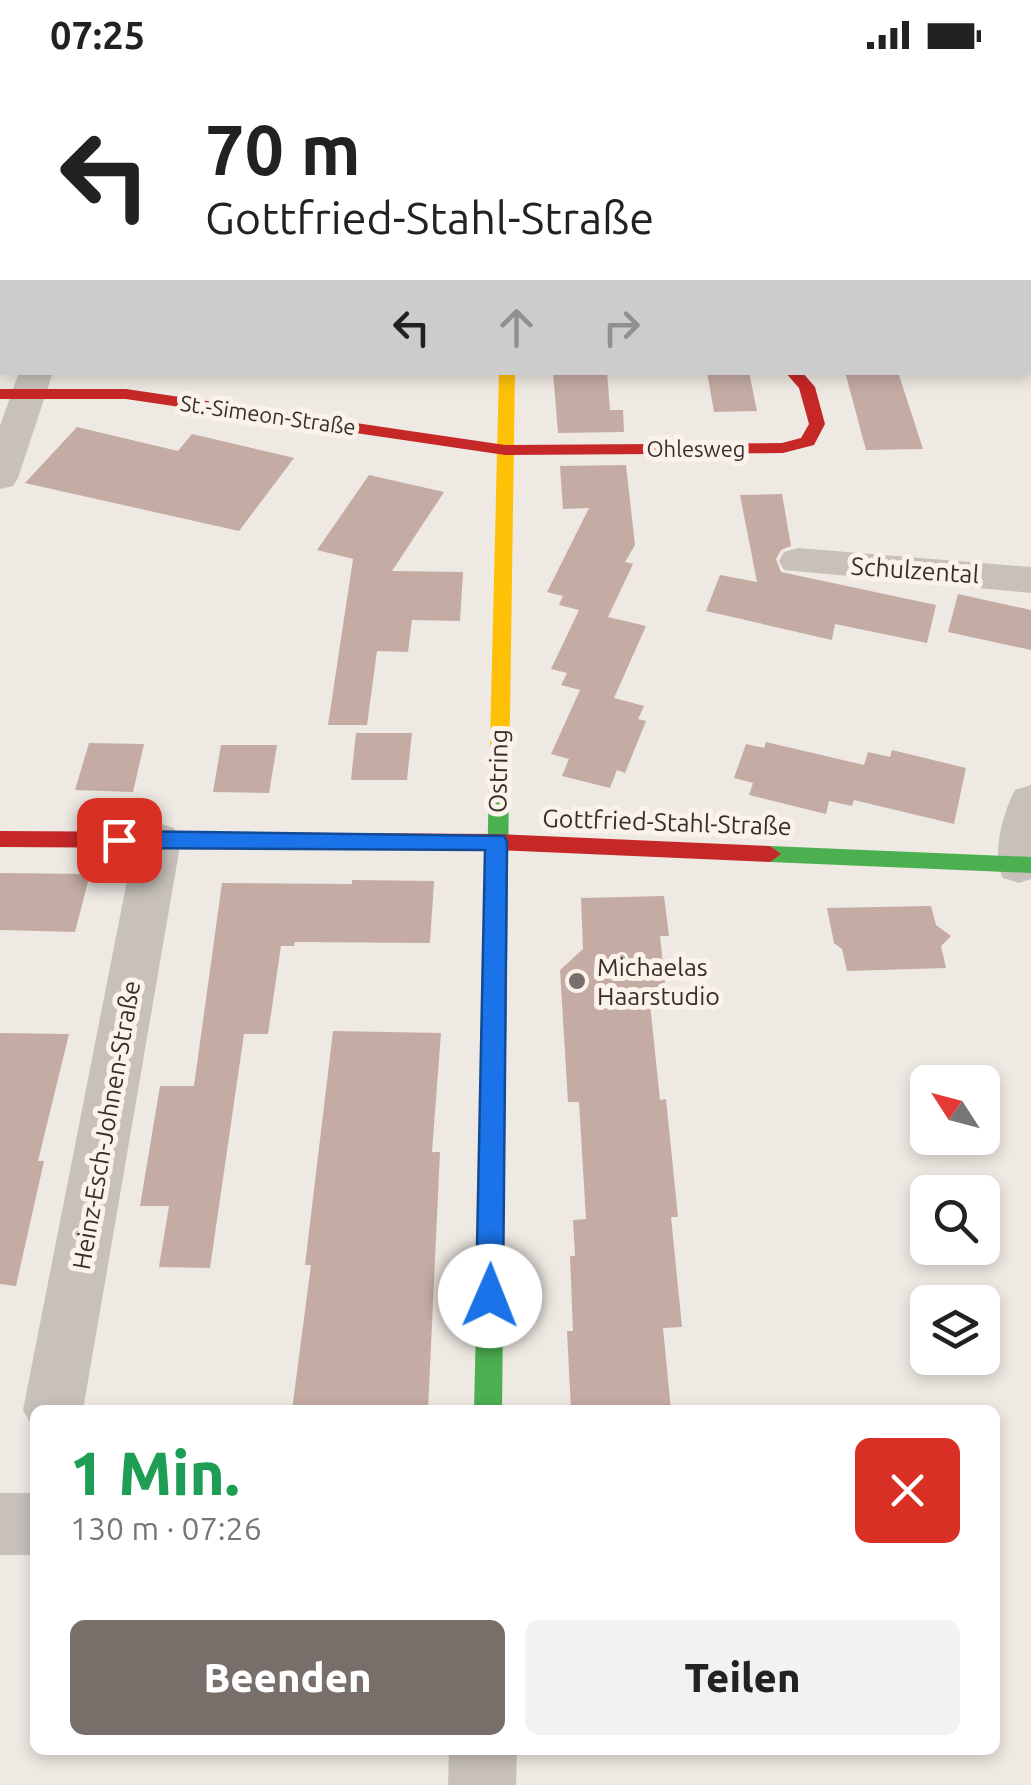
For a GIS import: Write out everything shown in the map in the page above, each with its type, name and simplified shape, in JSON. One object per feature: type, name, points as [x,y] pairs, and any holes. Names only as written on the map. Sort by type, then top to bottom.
[{"type":"street","name":"Ostring","points":[[488,1405],[507,375]]},
{"type":"street","name":"Ohlesweg","points":[[506,450],[784,448],[808,441],[816,424],[807,386],[796,375]]},
{"type":"street","name":"St.-Simeon-Straße","points":[[0,478],[22,387],[126,394],[506,450]]},
{"type":"street","name":"Schulzental","points":[[798,562],[1031,580]]},
{"type":"street","points":[[1025,865],[1031,802]]},
{"type":"street","name":"Gottfried-Stahl-Straße","points":[[0,839],[496,842],[1025,865]]},
{"type":"street","name":"Heinz-Esch-Johnen-Straße","points":[[55,1405],[158,840]]},
{"type":"street","points":[[482,1755],[482,1785]]},
{"type":"building","points":[[553,375],[607,375],[610,410],[623,410],[624,432],[558,433]]},
{"type":"building","points":[[708,375],[750,375],[757,411],[714,412]]},
{"type":"building","points":[[846,375],[899,375],[923,449],[866,450]]},
{"type":"building","points":[[77,427],[178,451],[192,434],[294,458],[239,531],[25,483]]},
{"type":"building","points":[[626,465],[635,545],[625,562],[633,564],[608,617],[646,626],[614,698],[644,706],[638,719],[646,721],[625,773],[617,770],[610,788],[562,776],[569,759],[551,754],[580,690],[561,685],[567,673],[551,669],[579,610],[559,605],[563,596],[547,592],[589,508],[563,509],[560,466]]},
{"type":"building","points":[[369,475],[444,492],[392,571],[463,572],[460,621],[412,620],[408,652],[377,651],[367,725],[328,725],[353,559],[317,550]]},
{"type":"building","points":[[782,494],[791,546],[781,550],[776,559],[781,572],[936,605],[927,643],[835,624],[832,640],[706,611],[720,575],[757,582],[740,495]]},
{"type":"building","points":[[958,594],[1031,610],[1031,650],[948,632]]},
{"type":"building","points":[[356,733],[412,733],[407,780],[351,780]]},
{"type":"building","points":[[766,742],[864,765],[868,752],[890,757],[892,750],[966,768],[954,824],[854,800],[852,806],[829,801],[826,814],[749,795],[753,783],[734,778],[746,744],[764,748]]},
{"type":"building","points":[[89,743],[144,744],[133,792],[75,790]]},
{"type":"building","points":[[221,745],[277,745],[269,793],[213,792]]},
{"type":"building","points":[[0,873],[90,874],[75,932],[0,930]]},
{"type":"building","points":[[352,880],[434,881],[430,943],[295,942],[294,946],[281,946],[268,1034],[244,1034],[210,1268],[159,1267],[169,1206],[140,1206],[160,1086],[194,1086],[222,883],[352,884]]},
{"type":"building","points":[[664,896],[669,936],[660,936],[666,993],[649,994],[660,1100],[666,1099],[678,1217],[671,1217],[682,1327],[663,1328],[671,1405],[571,1405],[567,1331],[573,1331],[570,1256],[575,1256],[573,1220],[586,1219],[579,1102],[568,1102],[560,970],[583,949],[581,898]]},
{"type":"building","points":[[931,906],[936,925],[951,936],[941,946],[946,968],[847,971],[842,949],[834,943],[827,908]]},
{"type":"building","points":[[333,1031],[441,1033],[432,1152],[440,1152],[428,1405],[293,1405],[311,1265],[305,1265]]},
{"type":"building","points":[[0,1033],[69,1034],[38,1161],[44,1161],[16,1286],[0,1284]]},
{"type":"traffic: fast","points":[[488,1405],[499,784]]},
{"type":"traffic: fast","points":[[770,854],[1031,865]]},
{"type":"traffic: slow","points":[[499,784],[507,375]]},
{"type":"traffic: jam","points":[[0,394],[126,394],[505,450],[783,448],[808,441],[817,424],[807,387],[796,375]]},
{"type":"traffic: jam","points":[[0,839],[496,842],[770,854]]},
{"type":"place","name":"Michaelas Haarstudio","points":[[577,981]]},
{"type":"route","points":[[119,840],[496,842],[490,1296]]}]
